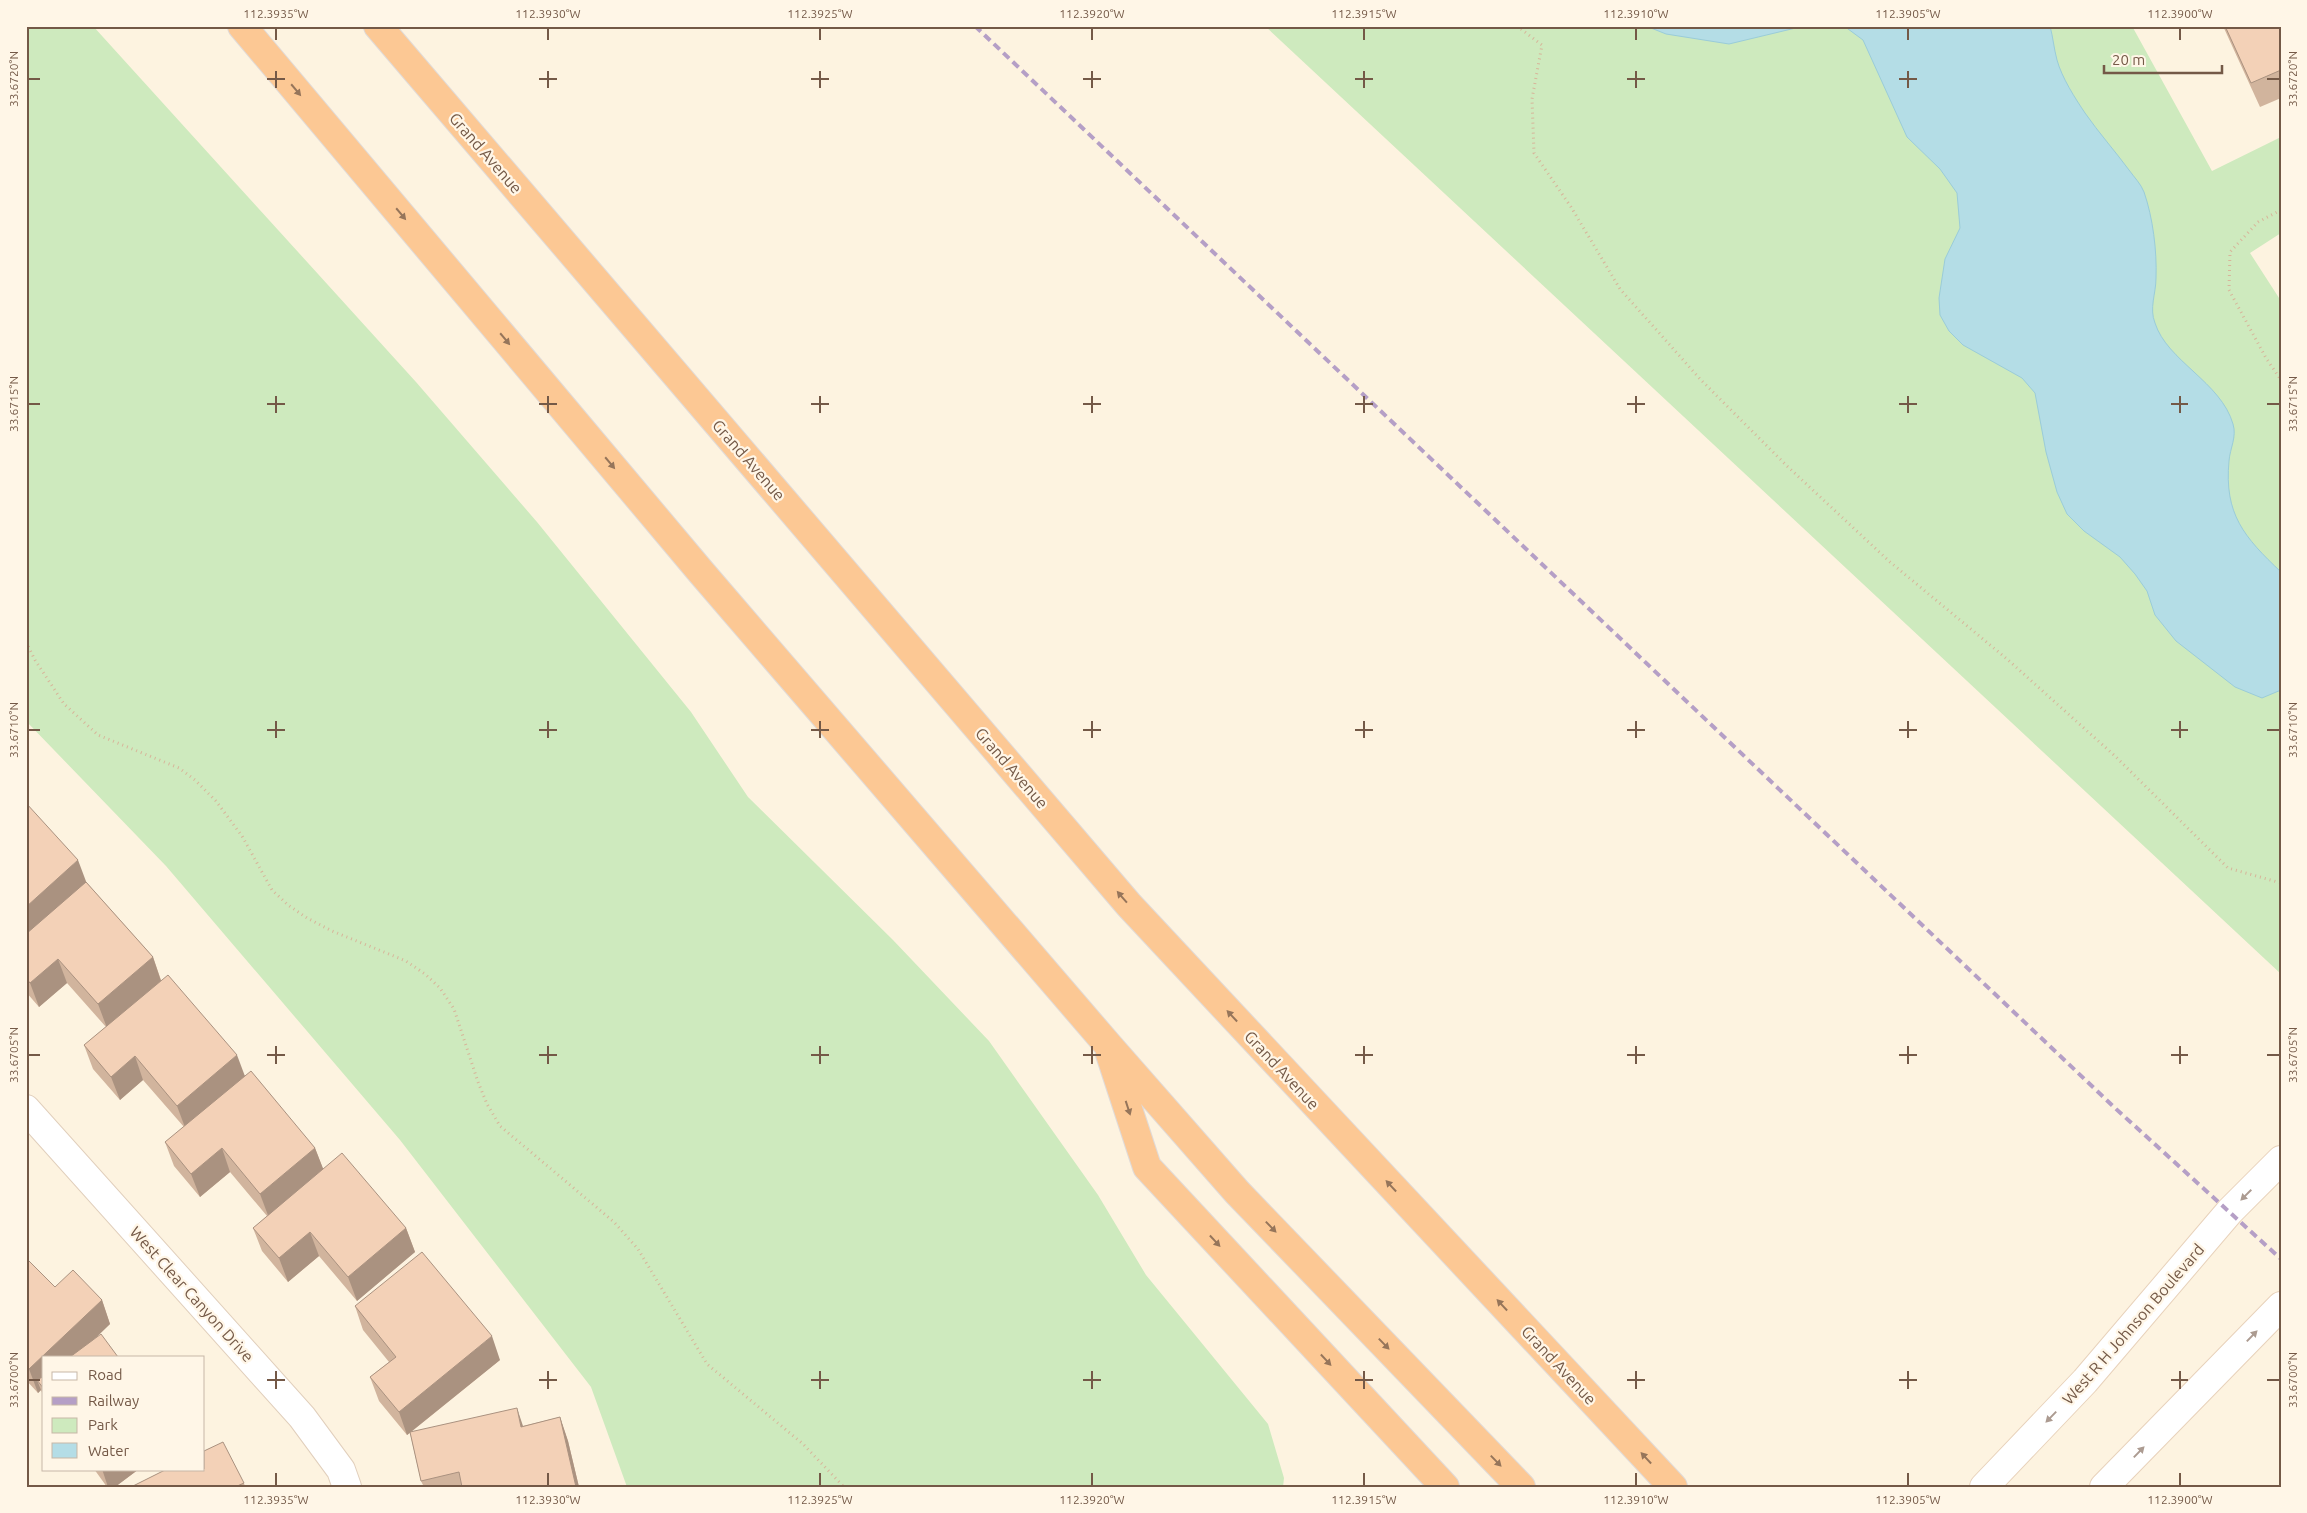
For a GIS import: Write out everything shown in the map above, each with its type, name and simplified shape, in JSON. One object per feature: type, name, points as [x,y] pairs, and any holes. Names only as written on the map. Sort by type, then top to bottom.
[{"type":"highway","points":[[242,26],[701,572],[1108,1045],[1237,1192],[1521,1487]]},
{"type":"highway","name":"Grand Avenue","points":[[378,26],[1130,905],[1673,1487]]},
{"type":"highway","points":[[1108,1045],[1147,1168],[1445,1487]]},
{"type":"main road","name":"West Clear Canyon Drive","points":[[26,1109],[302,1417],[341,1470],[347,1487]]},
{"type":"main road","name":"West R H Johnson Boulevard","points":[[1984,1487],[2085,1382],[2230,1211],[2281,1160]]},
{"type":"main road","points":[[2104,1487],[2281,1306]]},
{"type":"path","points":[[1517,26],[1542,45],[1532,99],[1534,153],[1571,207],[1620,289],[1701,380],[1787,466],[1890,562],[2007,660],[2115,756],[2228,868],[2281,883]]},
{"type":"path","points":[[2281,210],[2258,222],[2230,252],[2229,290],[2266,358],[2281,380]]},
{"type":"path","points":[[26,642],[35,660],[64,704],[98,735],[179,768],[195,780],[216,801],[242,836],[272,890],[288,905],[307,918],[332,931],[406,961],[425,974],[440,988],[454,1009],[484,1096],[500,1126],[614,1222],[638,1249],[707,1364],[803,1444],[844,1487]]},
{"type":"green space","points":[[26,26],[93,26],[416,382],[537,522],[691,712],[748,797],[893,940],[989,1041],[1098,1195],[1146,1275],[1268,1424],[1284,1478],[1283,1487],[627,1487],[591,1387],[400,1140],[166,866],[26,721]]},
{"type":"green space","points":[[1265,26],[2132,26],[2212,171],[2281,137],[2281,233],[2250,253],[2281,301],[2281,974]]},
{"type":"water","points":[[1646,26],[1804,26],[1729,44],[1666,34]]},
{"type":"water","points":[[1844,26],[2050,26],[2057,60],[2069,88],[2085,113],[2144,192],[2150,213],[2156,257],[2153,317],[2161,337],[2217,396],[2227,409],[2233,424],[2234,438],[2229,461],[2228,480],[2234,510],[2239,523],[2247,535],[2281,572],[2281,690],[2262,698],[2235,687],[2176,641],[2155,615],[2147,591],[2135,574],[2120,557],[2084,531],[2067,514],[2057,492],[2046,452],[2035,393],[2022,378],[1963,345],[1949,331],[1940,315],[1939,298],[1945,259],[1960,228],[1957,193],[1940,169],[1907,137],[1863,40]]},
{"type":"building","points":[[2225,26],[2281,26],[2281,70],[2251,83]]},
{"type":"building","points":[[26,803],[78,860],[26,907]]},
{"type":"building","points":[[86,882],[153,957],[98,1004],[58,959],[30,983],[26,978],[26,934]]},
{"type":"building","points":[[168,975],[237,1055],[177,1106],[135,1056],[111,1077],[84,1045]]},
{"type":"building","points":[[251,1071],[315,1148],[260,1194],[222,1148],[191,1174],[165,1142]]},
{"type":"building","points":[[342,1153],[406,1228],[348,1277],[310,1232],[279,1258],[253,1228]]},
{"type":"building","points":[[422,1252],[492,1336],[399,1412],[370,1377],[396,1357],[355,1306]]},
{"type":"building","points":[[26,1258],[55,1287],[73,1270],[102,1300],[29,1369],[26,1366]]},
{"type":"building","points":[[101,1334],[117,1356],[71,1356]]},
{"type":"building","points":[[42,1377],[42,1386],[37,1380]]},
{"type":"building","points":[[517,1408],[521,1427],[560,1417],[576,1487],[462,1487],[459,1472],[421,1481],[410,1432]]},
{"type":"building","points":[[223,1442],[244,1483],[235,1487],[131,1487],[165,1470],[205,1470],[205,1451]]},
{"type":"railway","points":[[975,26],[2115,1108],[2281,1259]]}]
